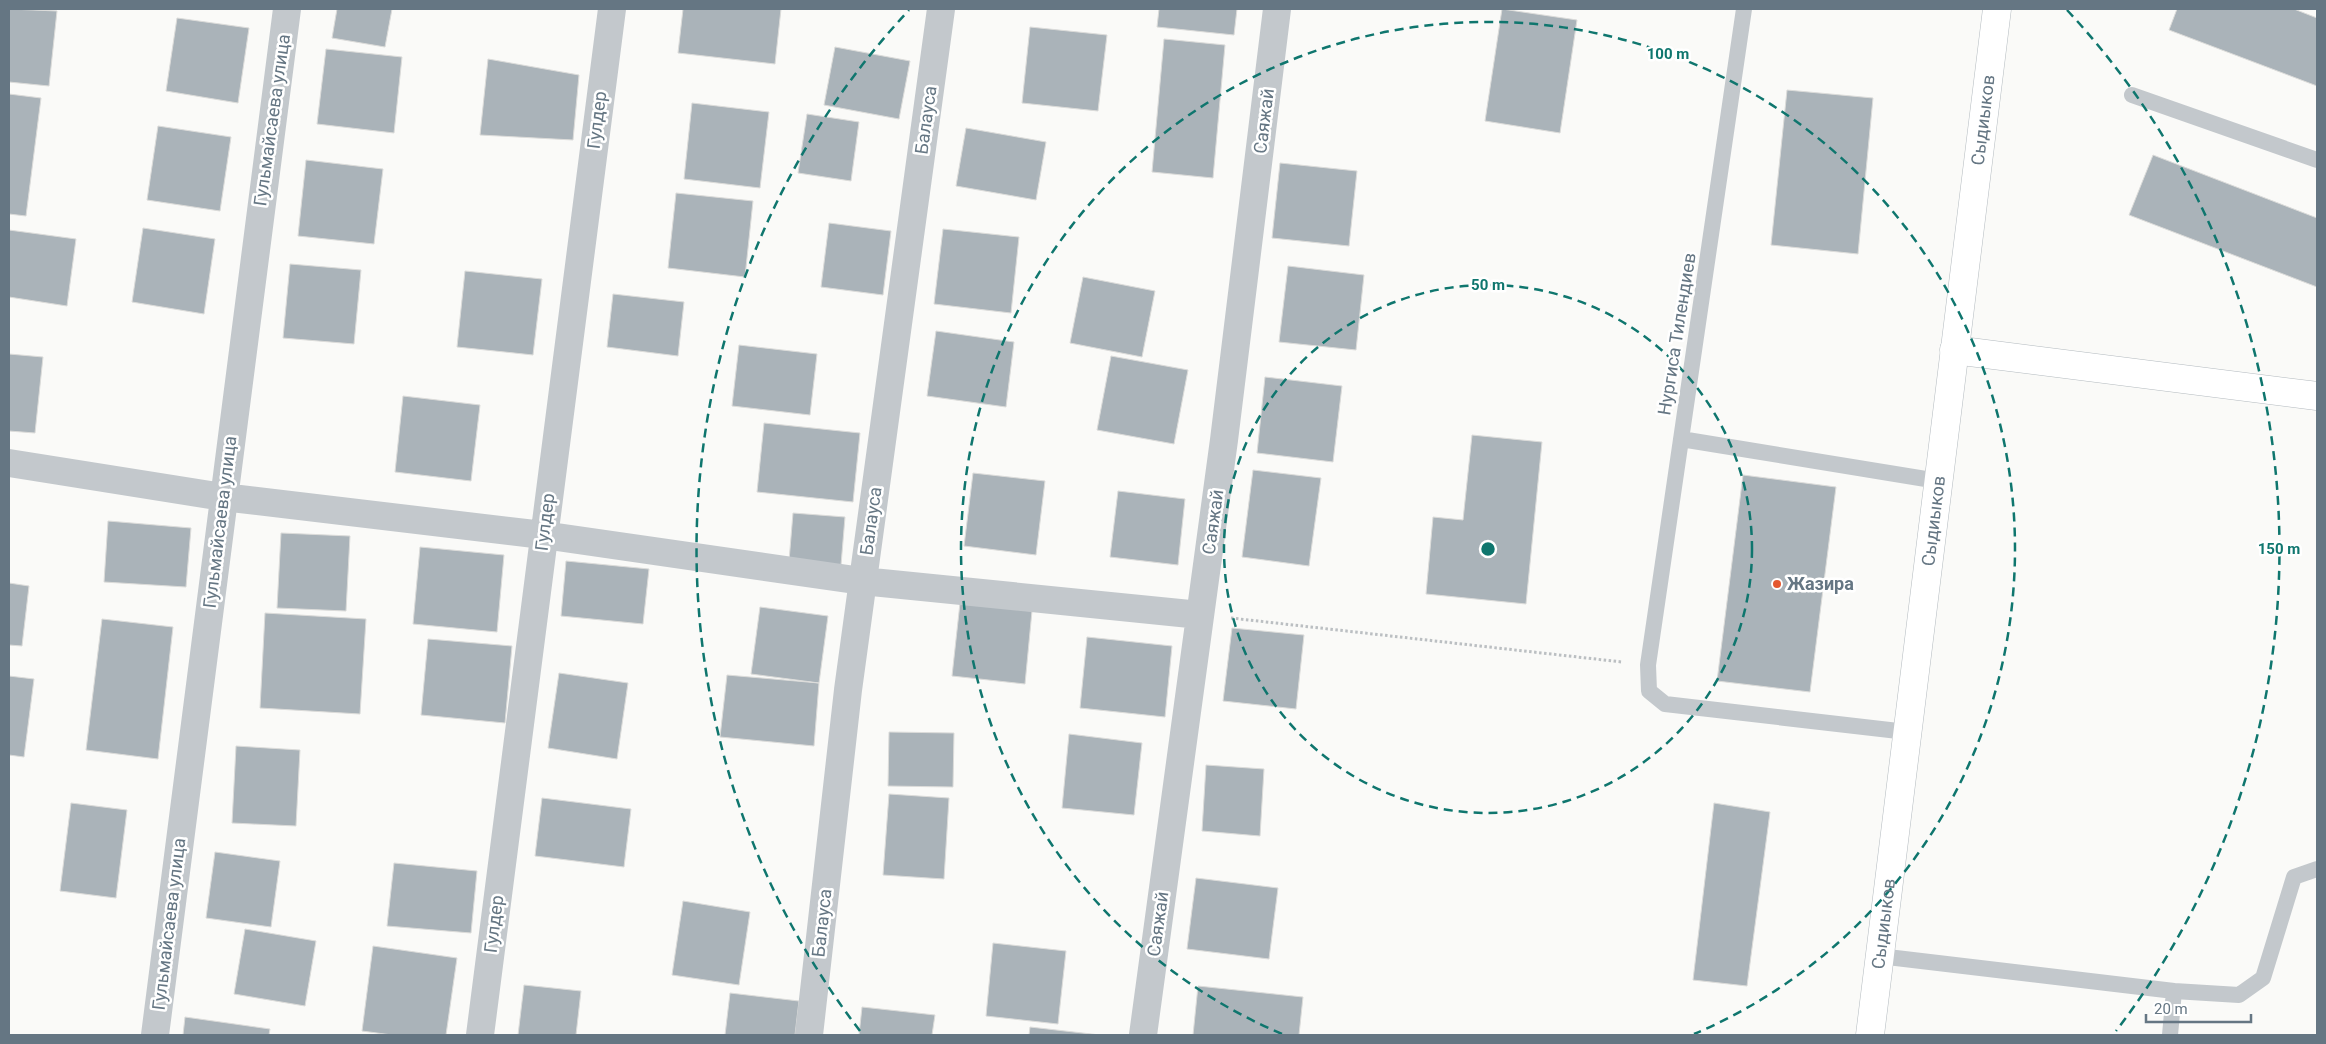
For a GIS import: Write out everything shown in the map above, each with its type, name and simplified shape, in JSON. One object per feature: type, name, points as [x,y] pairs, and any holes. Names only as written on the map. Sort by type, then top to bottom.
[{"type":"street","name":"Гульмайсаева улица","points":[[155,1035],[287,9]]},
{"type":"street","name":"Гулдер","points":[[480,1035],[612,9]]},
{"type":"street","name":"Балауса","points":[[809,1035],[862,581],[941,9]]},
{"type":"street","name":"Саяжай","points":[[1142,1035],[1224,440],[1277,9]]},
{"type":"street","name":"Сыдиыков","points":[[1868,1034],[1880,956],[1997,9]]},
{"type":"street","points":[[1954,350],[2317,396]]},
{"type":"street","points":[[9,463],[223,497],[543,535],[862,581],[1200,615]]},
{"type":"lane","name":"Нургиса Тилендиев","points":[[1744,9],[1648,665],[1649,690],[1665,704],[1907,732]]},
{"type":"lane","points":[[2132,95],[2317,160]]},
{"type":"lane","points":[[1682,439],[1938,481]]},
{"type":"lane","points":[[1880,956],[2174,991],[2239,995],[2263,978],[2294,877],[2317,869]]},
{"type":"lane","points":[[2170,1035],[2174,991]]},
{"type":"path","points":[[1200,615],[1648,665]]},
{"type":"building","points":[[9,9],[57,11],[49,86],[9,82]]},
{"type":"building","points":[[337,9],[392,9],[385,47],[332,38]]},
{"type":"building","points":[[683,9],[781,9],[775,64],[678,53]]},
{"type":"building","points":[[1159,9],[1237,9],[1234,35],[1157,27]]},
{"type":"building","points":[[1502,9],[1577,20],[1560,133],[1485,121]]},
{"type":"building","points":[[2177,9],[2294,9],[2317,18],[2317,86],[2169,30]]},
{"type":"building","points":[[177,18],[249,28],[238,103],[166,91]]},
{"type":"building","points":[[1030,27],[1107,35],[1098,111],[1022,103]]},
{"type":"building","points":[[1164,39],[1225,45],[1213,178],[1152,172]]},
{"type":"building","points":[[835,47],[910,61],[899,119],[824,105]]},
{"type":"building","points":[[326,49],[402,57],[394,133],[317,124]]},
{"type":"building","points":[[488,59],[579,75],[573,140],[480,135]]},
{"type":"building","points":[[1787,90],[1873,98],[1858,254],[1771,245]]},
{"type":"building","points":[[9,94],[41,98],[26,216],[9,214]]},
{"type":"building","points":[[692,103],[769,112],[760,188],[684,179]]},
{"type":"building","points":[[807,114],[859,122],[851,181],[798,173]]},
{"type":"building","points":[[158,126],[231,137],[220,211],[147,200]]},
{"type":"building","points":[[966,128],[1046,142],[1036,200],[956,186]]},
{"type":"building","points":[[2153,155],[2317,218],[2317,287],[2129,215]]},
{"type":"building","points":[[306,160],[383,169],[374,244],[298,236]]},
{"type":"building","points":[[1280,163],[1357,171],[1349,246],[1272,238]]},
{"type":"building","points":[[676,193],[753,201],[745,277],[668,268]]},
{"type":"building","points":[[829,223],[891,231],[883,295],[821,287]]},
{"type":"building","points":[[143,228],[215,239],[204,314],[132,302]]},
{"type":"building","points":[[943,229],[1019,237],[1011,313],[934,304]]},
{"type":"building","points":[[9,230],[76,239],[67,306],[9,297]]},
{"type":"building","points":[[290,264],[361,270],[354,344],[283,338]]},
{"type":"building","points":[[1288,266],[1364,275],[1356,350],[1279,342]]},
{"type":"building","points":[[465,271],[542,279],[533,355],[457,347]]},
{"type":"building","points":[[1083,277],[1155,291],[1142,357],[1070,343]]},
{"type":"building","points":[[613,294],[684,302],[678,356],[607,347]]},
{"type":"building","points":[[936,331],[1014,342],[1006,407],[927,396]]},
{"type":"building","points":[[739,345],[817,354],[810,415],[732,406]]},
{"type":"building","points":[[9,354],[43,357],[35,433],[9,431]]},
{"type":"building","points":[[1111,356],[1188,370],[1174,444],[1097,430]]},
{"type":"building","points":[[1265,377],[1342,386],[1333,462],[1257,453]]},
{"type":"building","points":[[403,396],[480,405],[471,481],[395,472]]},
{"type":"building","points":[[764,423],[860,433],[853,502],[757,492]]},
{"type":"building","points":[[1472,435],[1542,442],[1526,604],[1426,594],[1433,517],[1463,520]]},
{"type":"building","points":[[1253,470],[1321,478],[1309,566],[1242,557]]},
{"type":"building","points":[[973,473],[1045,481],[1036,555],[964,546]]},
{"type":"building","name":"Жазира","points":[[1743,475],[1836,487],[1810,692],[1717,681]]},
{"type":"building","points":[[1118,491],[1185,499],[1178,565],[1110,557]]},
{"type":"building","points":[[793,513],[845,517],[841,565],[789,561]]},
{"type":"building","points":[[108,521],[191,528],[186,587],[104,582]]},
{"type":"building","points":[[281,533],[350,536],[346,611],[277,608]]},
{"type":"building","points":[[420,547],[504,555],[497,632],[413,624]]},
{"type":"building","points":[[566,561],[649,569],[643,624],[561,616]]},
{"type":"building","points":[[9,583],[29,586],[22,646],[9,645]]},
{"type":"building","points":[[960,603],[1032,611],[1025,684],[952,676]]},
{"type":"building","points":[[760,607],[828,616],[819,683],[751,674]]},
{"type":"building","points":[[265,613],[366,619],[360,714],[260,708]]},
{"type":"building","points":[[102,619],[173,627],[158,759],[86,750]]},
{"type":"building","points":[[1232,628],[1304,635],[1296,709],[1223,701]]},
{"type":"building","points":[[1087,637],[1172,646],[1165,717],[1080,708]]},
{"type":"building","points":[[428,639],[512,646],[505,723],[421,715]]},
{"type":"building","points":[[559,673],[628,683],[617,759],[548,748]]},
{"type":"building","points":[[727,675],[819,683],[814,746],[720,737]]},
{"type":"building","points":[[9,676],[34,679],[24,757],[9,755]]},
{"type":"building","points":[[889,732],[954,733],[953,787],[888,786]]},
{"type":"building","points":[[1069,734],[1142,743],[1134,815],[1062,808]]},
{"type":"building","points":[[236,746],[300,750],[296,826],[232,823]]},
{"type":"building","points":[[1206,765],[1264,769],[1260,836],[1202,831]]},
{"type":"building","points":[[889,794],[949,798],[944,879],[883,875]]},
{"type":"building","points":[[542,798],[631,809],[624,867],[535,856]]},
{"type":"building","points":[[71,803],[127,810],[116,898],[60,891]]},
{"type":"building","points":[[1714,803],[1770,812],[1747,986],[1693,980]]},
{"type":"building","points":[[215,852],[280,861],[271,927],[206,918]]},
{"type":"building","points":[[394,863],[477,871],[471,933],[387,926]]},
{"type":"building","points":[[1196,878],[1278,888],[1269,959],[1187,949]]},
{"type":"building","points":[[683,901],[750,912],[739,985],[672,975]]},
{"type":"building","points":[[245,929],[316,941],[305,1006],[234,994]]},
{"type":"building","points":[[993,943],[1066,951],[1058,1024],[986,1016]]},
{"type":"building","points":[[373,946],[457,958],[446,1035],[392,1035],[362,1031]]},
{"type":"building","points":[[524,985],[581,991],[576,1035],[518,1035]]},
{"type":"building","points":[[1198,986],[1303,997],[1299,1035],[1193,1035]]},
{"type":"building","points":[[730,993],[799,1001],[795,1035],[725,1035]]},
{"type":"building","points":[[862,1007],[935,1015],[932,1035],[859,1035]]},
{"type":"building","points":[[185,1017],[270,1029],[269,1035],[183,1035]]},
{"type":"building","points":[[1030,1027],[1100,1035],[1029,1035]]},
{"type":"place","name":"Жазира","points":[[1777,584]]}]
